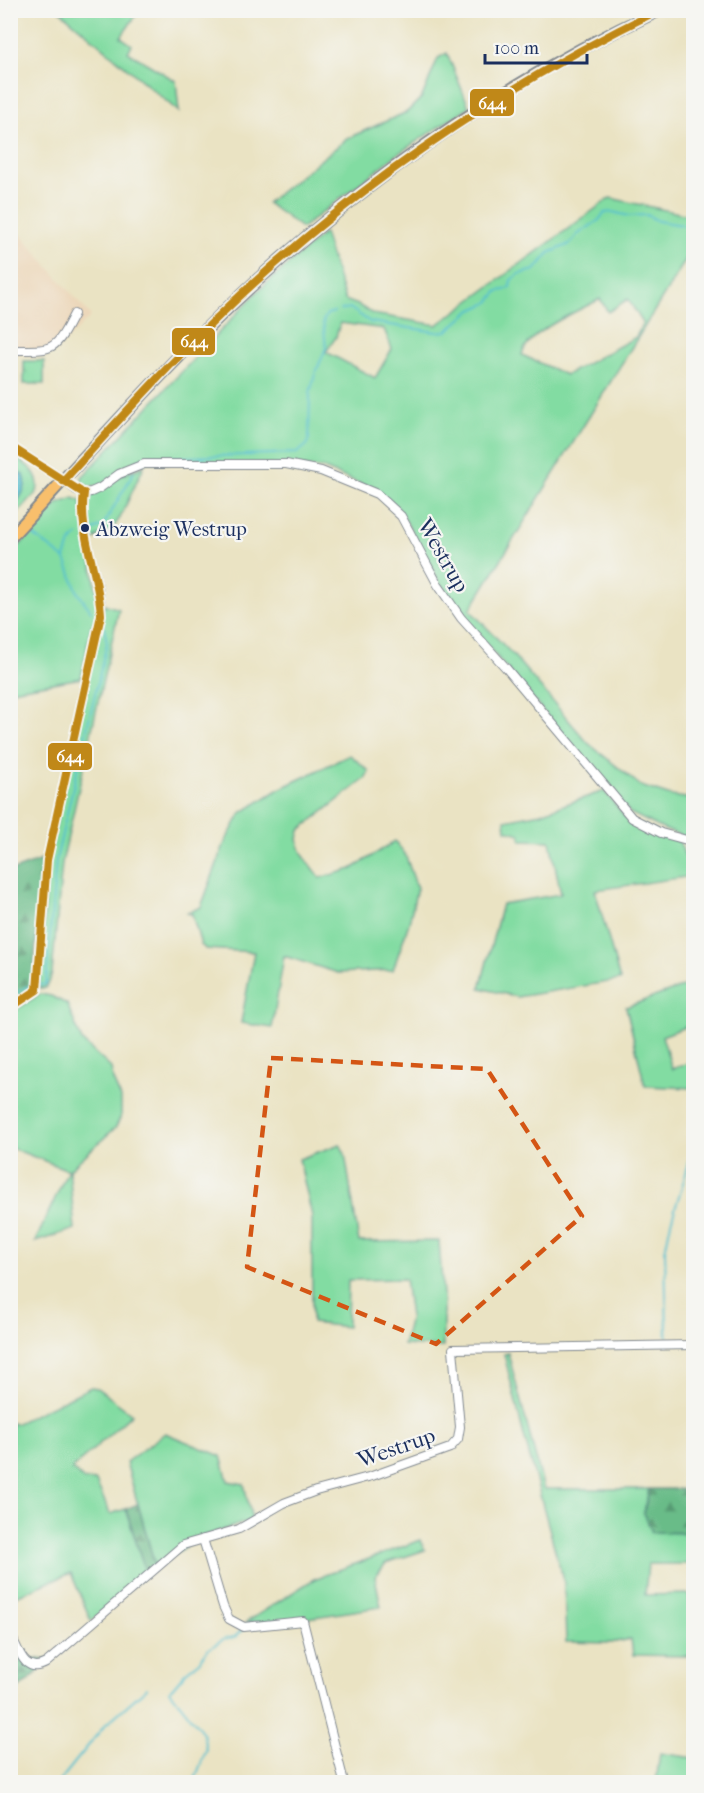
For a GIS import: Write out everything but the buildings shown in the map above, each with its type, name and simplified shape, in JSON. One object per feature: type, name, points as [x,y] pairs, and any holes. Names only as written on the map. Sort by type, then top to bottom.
[{"type":"main road","points":[[17,531],[182,354],[254,284],[364,190],[420,148],[472,114],[581,50],[660,10]]},
{"type":"street","points":[[10,350],[42,349],[56,345],[61,340],[74,314]]},
{"type":"street","points":[[10,446],[84,493],[82,515],[84,528],[101,602],[101,615],[47,860],[38,990],[10,1008]]},
{"type":"street","name":"Westrup","points":[[84,493],[100,488],[119,474],[144,464],[286,465],[321,471],[377,494],[401,516],[438,585],[461,618],[632,818],[661,832],[693,842]]},
{"type":"street","name":"Westrup","points":[[10,1634],[27,1665],[33,1668],[39,1667],[183,1545],[239,1529],[284,1503],[316,1491],[372,1476],[450,1448],[458,1439],[460,1427],[453,1349],[693,1346]]},
{"type":"street","points":[[203,1539],[223,1606],[230,1619],[244,1627],[303,1621],[344,1782]]},
{"type":"highlighted area","points":[[271,1058],[487,1069],[582,1216],[436,1344],[247,1267]]},
{"type":"shaded area","points":[[10,222],[91,316],[60,347],[42,355],[11,355]]},
{"type":"green space","points":[[60,11],[139,11],[121,37],[132,45],[128,52],[176,81],[179,112]]},
{"type":"green space","points":[[447,53],[469,107],[399,153],[302,228],[267,203],[348,138],[407,112],[422,97],[438,58]]},
{"type":"green space","points":[[610,198],[693,216],[693,248],[470,610],[513,655],[588,743],[641,786],[671,796],[693,799],[693,840],[630,813],[463,617],[440,583],[402,514],[378,491],[322,468],[144,462],[98,486],[89,487],[82,484],[82,477],[259,290],[324,233],[345,300],[373,314],[437,325]],"holes":[[[600,299],[608,312],[628,299],[643,323],[636,337],[566,375],[522,355],[526,346],[543,330]],[[340,323],[384,329],[392,349],[375,378],[326,352],[336,337]]]},
{"type":"green space","points":[[24,361],[44,361],[44,384],[24,384]]},
{"type":"green space","points":[[11,454],[31,469],[38,485],[37,492],[11,520],[11,506],[18,499],[25,482],[17,472],[11,470]]},
{"type":"green space","points":[[144,466],[120,518],[112,529],[90,541],[85,514],[86,500],[120,476]]},
{"type":"green space","points":[[74,498],[81,501],[98,599],[98,615],[91,627],[81,678],[11,690],[11,555],[57,504]]},
{"type":"green space","points":[[104,604],[119,609],[62,863],[52,973],[45,988],[39,988],[48,860]]},
{"type":"green space","points":[[350,755],[369,771],[365,779],[301,829],[298,842],[303,855],[320,878],[352,869],[395,841],[405,854],[417,888],[409,923],[393,970],[338,973],[284,956],[272,1028],[241,1023],[254,952],[206,949],[201,945],[192,914],[187,913],[201,907],[225,842],[241,813],[279,789]]},
{"type":"green space","points":[[604,791],[626,818],[679,841],[693,876],[595,890],[620,980],[517,997],[480,988],[502,904],[561,894],[550,841],[521,840],[520,834],[506,830],[505,820],[541,813]]},
{"type":"green space","points":[[41,860],[33,988],[11,1003],[11,871]]},
{"type":"green space","points":[[693,983],[693,1024],[662,1036],[672,1069],[693,1061],[693,1088],[645,1086],[626,1007]]},
{"type":"green space","points":[[40,994],[51,996],[67,1004],[82,1041],[111,1068],[113,1080],[121,1098],[121,1116],[116,1127],[69,1170],[75,1229],[35,1242],[68,1170],[11,1148],[10,1014]]},
{"type":"green space","points":[[340,1144],[345,1154],[359,1242],[439,1241],[443,1295],[443,1347],[403,1345],[410,1317],[405,1279],[348,1280],[347,1327],[312,1323],[312,1216],[299,1159]]},
{"type":"green space","points":[[508,1353],[544,1489],[649,1489],[644,1513],[652,1532],[693,1533],[693,1564],[648,1564],[645,1595],[689,1594],[693,1636],[690,1656],[633,1655],[631,1639],[611,1643],[566,1642],[564,1583],[504,1354]]},
{"type":"green space","points":[[91,1387],[97,1388],[132,1414],[72,1469],[84,1480],[96,1481],[110,1514],[126,1509],[146,1574],[91,1621],[71,1573],[11,1598],[11,1423],[15,1424]]},
{"type":"green space","points":[[165,1433],[221,1456],[228,1481],[244,1484],[252,1520],[202,1537],[155,1566],[126,1462]]},
{"type":"green space","points":[[649,1489],[693,1489],[693,1533],[652,1532],[644,1513]]},
{"type":"green space","points":[[138,1504],[155,1566],[146,1574],[126,1509]]},
{"type":"green space","points":[[421,1540],[425,1550],[386,1563],[375,1577],[381,1607],[301,1619],[245,1623],[314,1579]]},
{"type":"green space","points":[[10,1629],[24,1657],[46,1660],[38,1672],[11,1695],[13,1666]]},
{"type":"green space","points":[[660,1753],[693,1758],[693,1782],[656,1782]]},
{"type":"water","points":[[10,470],[24,476],[25,480],[22,493],[11,506]]},
{"type":"waterway","points":[[341,310],[350,308],[370,322],[436,332],[447,331],[470,311],[488,303],[498,291],[510,287],[511,280],[519,274],[535,270],[549,253],[570,244],[577,235],[599,220],[604,213],[612,212],[629,216],[647,215],[658,221],[694,227]]},
{"type":"waterway","points":[[139,461],[149,457],[297,453],[306,446],[309,438],[310,393],[326,348],[323,321],[327,314],[334,312]]},
{"type":"waterway","points":[[89,532],[103,526],[134,472]]},
{"type":"waterway","points":[[10,524],[17,527]]},
{"type":"waterway","points":[[22,529],[65,559],[78,593],[91,611]]},
{"type":"waterway","points":[[65,558],[70,543],[78,535]]},
{"type":"waterway","points":[[39,985],[46,984],[56,860],[107,643],[104,626]]},
{"type":"waterway","points":[[10,997],[26,987],[34,986]]},
{"type":"waterway","points":[[667,1337],[665,1251],[671,1222],[694,1147]]},
{"type":"waterway","points":[[194,1782],[206,1750],[203,1733],[170,1691],[186,1672],[200,1661],[207,1650],[224,1639],[235,1637],[242,1630]]},
{"type":"waterway","points":[[59,1782],[105,1725],[147,1688]]},
{"type":"transit line","name":"644","points":[[63,481],[205,330],[255,282],[348,203],[447,132],[498,99],[550,67],[659,10]]},
{"type":"transit line","name":"644","points":[[10,446],[80,491]]},
{"type":"transit line","name":"644","points":[[10,1008],[37,990],[47,860],[101,615],[97,584],[86,539],[84,493]]},
{"type":"place","name":"Abzweig Westrup","points":[[85,528]]}]
